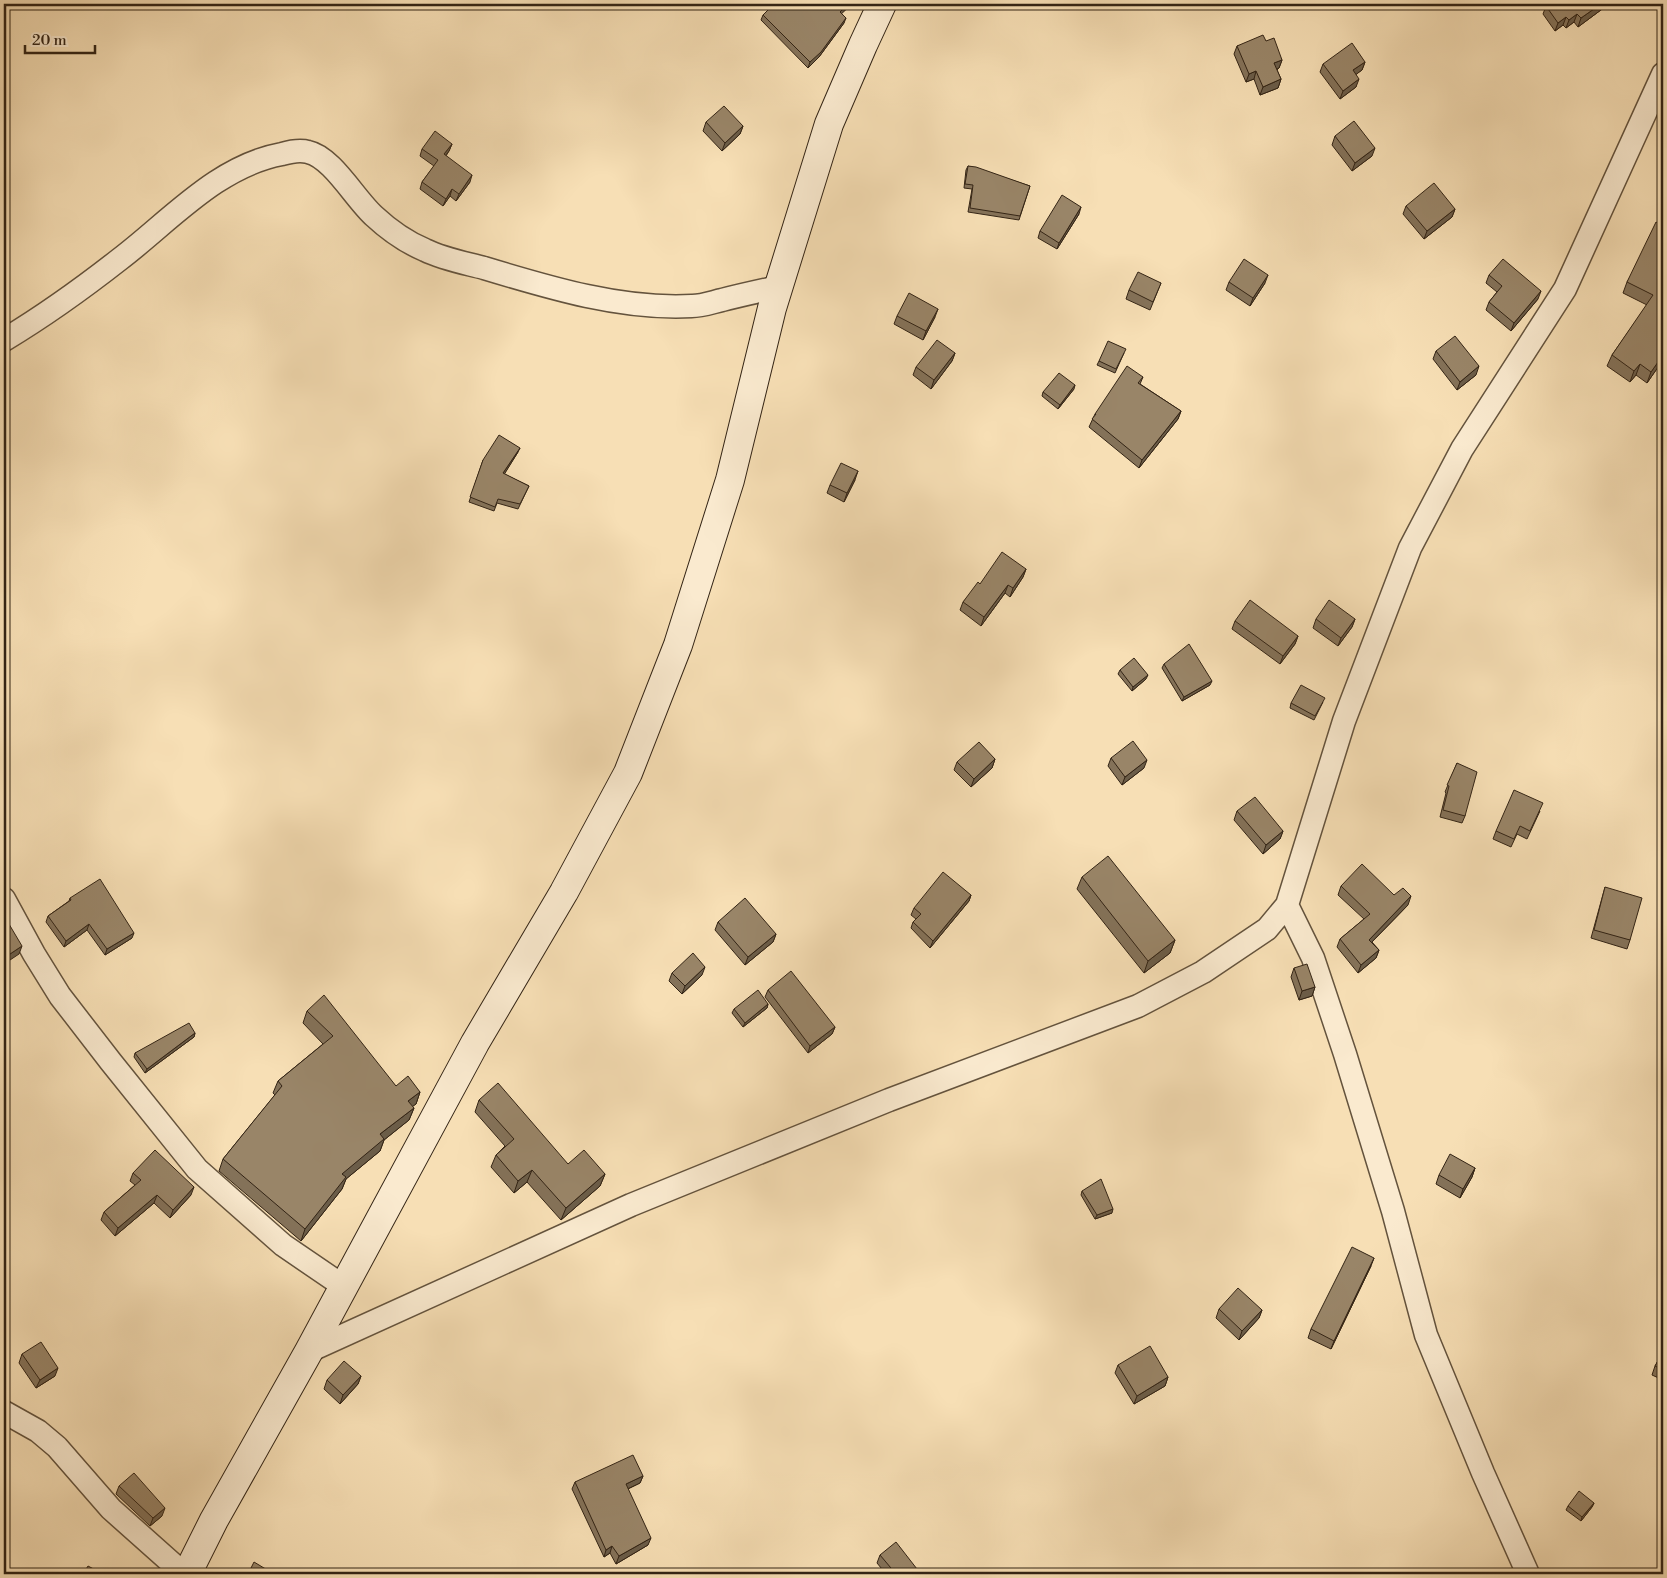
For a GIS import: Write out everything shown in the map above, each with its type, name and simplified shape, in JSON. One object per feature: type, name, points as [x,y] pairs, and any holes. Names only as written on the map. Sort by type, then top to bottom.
[{"type":"street","points":[[4,1412],[38,1431],[58,1447],[111,1509],[185,1574],[309,1352],[475,1043],[564,892],[628,773],[678,645],[730,480],[772,308],[829,124],[882,4]]},
{"type":"street","points":[[309,1352],[631,1205],[890,1100],[1138,1006],[1203,972],[1267,929],[1287,905],[1344,721],[1410,548],[1462,449],[1565,289],[1663,74]]},
{"type":"street","points":[[4,340],[114,264],[227,174],[256,161],[282,154],[307,152],[321,158],[336,170],[373,216],[401,238],[427,251],[555,290],[643,305],[667,307],[695,306],[778,287]]},
{"type":"street","points":[[4,899],[34,954],[60,996],[197,1169],[283,1245],[343,1286]]},
{"type":"street","points":[[1287,905],[1313,958],[1339,1037],[1393,1211],[1426,1335],[1528,1574]]},
{"type":"building","points":[[774,4],[848,4],[840,12],[846,18],[821,52],[810,62],[763,15]]},
{"type":"building","points":[[1548,4],[1601,4],[1581,18],[1577,14],[1569,20],[1566,17],[1558,23],[1546,6]]},
{"type":"building","points":[[1263,35],[1266,41],[1274,38],[1282,60],[1274,63],[1281,79],[1263,87],[1256,71],[1249,74],[1237,46]]},
{"type":"building","points":[[1352,43],[1365,62],[1353,70],[1359,79],[1343,91],[1323,64]]},
{"type":"building","points":[[724,106],[743,126],[725,143],[706,122]]},
{"type":"building","points":[[1354,121],[1375,148],[1355,163],[1335,136]]},
{"type":"building","points":[[435,131],[452,144],[444,154],[472,175],[459,194],[452,189],[446,199],[422,182],[438,160],[422,149]]},
{"type":"building","points":[[968,166],[976,167],[1030,186],[1020,216],[970,208],[973,185],[965,184]]},
{"type":"building","points":[[1434,183],[1455,209],[1427,231],[1406,206]]},
{"type":"building","points":[[1062,195],[1081,207],[1059,243],[1040,231]]},
{"type":"building","points":[[1656,222],[1663,226],[1663,355],[1651,372],[1640,364],[1634,371],[1612,355],[1653,295],[1627,282]]},
{"type":"building","points":[[1244,259],[1268,275],[1253,298],[1229,282]]},
{"type":"building","points":[[1503,259],[1541,291],[1514,323],[1489,302],[1502,286],[1489,275]]},
{"type":"building","points":[[1138,272],[1161,283],[1153,302],[1129,290]]},
{"type":"building","points":[[909,293],[938,309],[926,331],[897,316]]},
{"type":"building","points":[[1455,336],[1479,366],[1460,382],[1436,351]]},
{"type":"building","points":[[937,340],[955,353],[934,380],[916,367]]},
{"type":"building","points":[[1108,341],[1126,349],[1116,369],[1099,361]]},
{"type":"building","points":[[1127,366],[1143,377],[1138,383],[1181,411],[1142,460],[1092,419]]},
{"type":"building","points":[[1059,373],[1075,385],[1060,405],[1043,392]]},
{"type":"building","points":[[499,435],[520,448],[503,473],[529,486],[520,504],[498,499],[495,507],[470,497],[483,460]]},
{"type":"building","points":[[841,463],[858,471],[847,493],[830,485]]},
{"type":"building","points":[[1002,552],[1026,569],[1013,588],[1008,585],[984,617],[963,602],[978,582],[980,584]]},
{"type":"building","points":[[1250,600],[1298,636],[1283,656],[1235,621]]},
{"type":"building","points":[[1329,600],[1355,619],[1341,638],[1316,619]]},
{"type":"building","points":[[1189,644],[1212,681],[1184,697],[1164,664]]},
{"type":"building","points":[[1134,658],[1148,675],[1133,687],[1120,670]]},
{"type":"building","points":[[1301,685],[1325,698],[1315,716],[1291,703]]},
{"type":"building","points":[[1133,741],[1147,760],[1125,777],[1111,758]]},
{"type":"building","points":[[979,742],[995,759],[974,779],[957,762]]},
{"type":"building","points":[[1457,763],[1477,772],[1465,816],[1443,810],[1449,786],[1447,785]]},
{"type":"building","points":[[1514,790],[1543,803],[1530,831],[1520,826],[1514,839],[1496,831]]},
{"type":"building","points":[[1255,797],[1283,831],[1266,845],[1237,811]]},
{"type":"building","points":[[1108,856],[1175,940],[1148,961],[1082,877]]},
{"type":"building","points":[[1362,864],[1394,895],[1403,888],[1411,896],[1369,940],[1379,950],[1361,965],[1340,939],[1370,914],[1341,886]]},
{"type":"building","points":[[943,872],[971,895],[933,941],[913,922],[921,914],[914,908]]},
{"type":"building","points":[[100,879],[134,933],[107,949],[89,924],[66,941],[48,916],[71,900],[70,898]]},
{"type":"building","points":[[1605,887],[1642,898],[1630,940],[1594,930]]},
{"type":"building","points":[[745,898],[776,934],[748,957],[718,922]]},
{"type":"building","points":[[6,919],[22,946],[4,958],[4,920]]},
{"type":"building","points":[[693,953],[705,967],[685,986],[672,973]]},
{"type":"building","points":[[1307,964],[1315,987],[1302,991],[1294,968]]},
{"type":"building","points":[[791,971],[835,1027],[810,1046],[768,990]]},
{"type":"building","points":[[758,990],[768,1004],[745,1023],[734,1009]]},
{"type":"building","points":[[324,995],[396,1086],[408,1076],[420,1092],[408,1101],[414,1108],[380,1134],[384,1139],[342,1174],[346,1177],[305,1229],[223,1159],[282,1086],[278,1081],[333,1036],[307,1011]]},
{"type":"building","points":[[189,1023],[195,1033],[147,1069],[135,1053]]},
{"type":"building","points":[[498,1083],[568,1164],[584,1150],[605,1174],[566,1208],[532,1170],[518,1181],[496,1155],[514,1139],[479,1100]]},
{"type":"building","points":[[155,1150],[194,1187],[173,1210],[157,1195],[118,1228],[104,1212],[141,1180],[133,1173]]},
{"type":"building","points":[[1450,1154],[1475,1168],[1463,1189],[1439,1175]]},
{"type":"building","points":[[1101,1179],[1113,1209],[1097,1215],[1082,1191]]},
{"type":"building","points":[[1352,1247],[1374,1258],[1334,1341],[1311,1329]]},
{"type":"building","points":[[1238,1288],[1262,1310],[1242,1331],[1219,1309]]},
{"type":"building","points":[[41,1342],[58,1368],[40,1380],[22,1354]]},
{"type":"building","points":[[1150,1346],[1168,1377],[1137,1396],[1118,1365]]},
{"type":"building","points":[[1663,1352],[1663,1370],[1655,1366]]},
{"type":"building","points":[[344,1361],[361,1376],[343,1395],[327,1380]]},
{"type":"building","points":[[633,1455],[643,1476],[626,1484],[651,1538],[619,1556],[612,1546],[606,1550],[575,1482]]},
{"type":"building","points":[[134,1473],[165,1508],[153,1518],[119,1486]]},
{"type":"building","points":[[1579,1491],[1594,1503],[1582,1517],[1568,1506]]},
{"type":"building","points":[[896,1542],[917,1569],[910,1574],[896,1574],[880,1555]]},
{"type":"building","points":[[254,1562],[274,1574],[248,1574]]},
{"type":"building","points":[[88,1566],[103,1574],[83,1574]]}]
